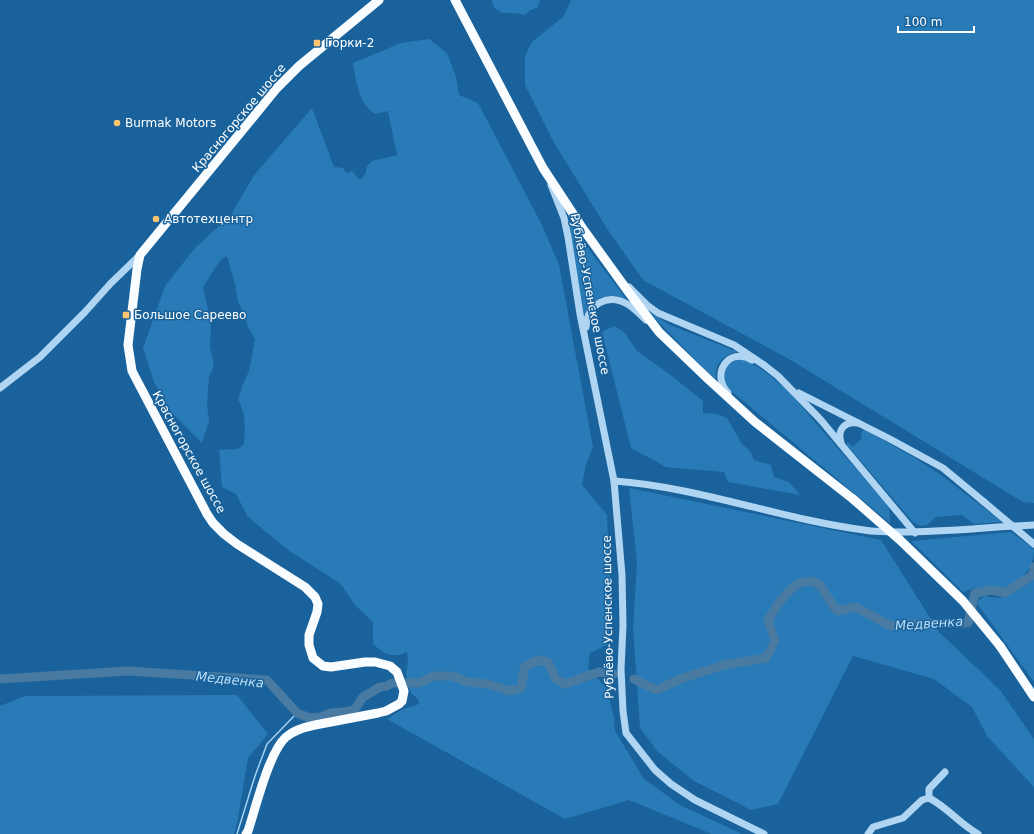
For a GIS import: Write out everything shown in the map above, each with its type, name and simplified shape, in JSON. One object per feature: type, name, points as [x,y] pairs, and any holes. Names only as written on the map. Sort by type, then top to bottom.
[{"type":"main road","name":"Красногорское шоссе","points":[[246,834],[273,757],[280,743],[287,736],[298,730],[314,725],[386,710],[402,701],[404,691],[400,676],[396,670],[390,666],[379,663],[365,662],[331,667],[323,666],[317,663],[313,658],[309,645],[309,635],[317,612],[318,604],[315,597],[305,587],[237,544],[224,534],[207,514],[138,385],[130,365],[128,346],[137,269],[140,255],[277,88],[299,66],[379,0]]},
{"type":"main road","name":"Рублёво-Успенское шоссе","points":[[455,0],[543,168],[567,206],[659,332],[755,422],[853,499],[900,540],[963,601],[1000,646],[1034,697]]},
{"type":"street","name":"Рублёво-Успенское шоссе","points":[[543,168],[564,218],[580,314],[614,481],[622,575],[623,626],[621,670],[623,711],[626,733],[655,770],[671,784],[695,800],[764,834]]},
{"type":"street","points":[[0,388],[40,357],[140,255]]},
{"type":"street","points":[[606,261],[633,291],[658,313],[734,345],[760,361],[778,376],[793,390],[844,448],[915,532]]},
{"type":"street","points":[[585,334],[586,320],[590,310],[604,300],[612,300],[629,305],[659,332]]},
{"type":"street","points":[[755,422],[723,387],[720,377],[722,368],[730,359],[743,356],[778,376]]},
{"type":"street","points":[[793,390],[860,423],[943,468],[1034,544]]},
{"type":"street","points":[[844,448],[839,437],[841,428],[848,423],[860,423]]},
{"type":"street","points":[[614,481],[644,483],[829,525],[866,531],[915,532],[1034,525]]},
{"type":"street","points":[[929,798],[929,789],[945,772]]},
{"type":"street","points":[[868,834],[873,827],[903,818],[922,800],[929,798],[936,801],[968,829],[978,834]]},
{"type":"shaded area","points":[[492,0],[540,0],[538,7],[529,11],[525,15],[516,13],[502,13],[494,8]]},
{"type":"shaded area","points":[[571,0],[1034,0],[1034,503],[1023,502],[789,359],[643,280],[606,227],[553,141],[525,85],[525,56],[532,42],[564,16]]},
{"type":"shaded area","points":[[429,39],[447,53],[456,77],[459,95],[478,103],[542,225],[559,265],[593,447],[586,464],[582,485],[607,515],[612,615],[607,645],[590,653],[588,668],[607,689],[614,718],[615,731],[644,779],[680,805],[742,834],[712,834],[629,800],[565,819],[387,719],[401,710],[419,704],[418,699],[411,693],[406,675],[408,661],[407,652],[392,655],[385,653],[373,644],[373,622],[355,605],[341,584],[288,550],[248,517],[236,494],[222,487],[219,450],[238,449],[244,444],[244,416],[238,400],[249,371],[255,339],[248,327],[244,313],[238,302],[235,284],[227,256],[221,259],[203,287],[211,323],[210,347],[214,366],[209,377],[207,405],[209,421],[202,443],[172,413],[154,382],[143,348],[165,286],[195,248],[230,216],[255,174],[312,108],[334,167],[343,168],[347,173],[352,171],[360,180],[366,173],[367,166],[372,161],[397,155],[388,111],[375,114],[365,104],[359,92],[353,63],[401,43]]},
{"type":"shaded area","points":[[568,219],[627,300],[614,296],[602,297],[592,304],[584,315]]},
{"type":"shaded area","points":[[648,311],[670,325],[738,352],[727,356],[717,366],[717,382]]},
{"type":"shaded area","points":[[614,326],[624,332],[637,351],[703,401],[703,413],[717,414],[727,418],[742,444],[750,451],[754,460],[771,465],[774,477],[789,482],[800,495],[728,482],[724,472],[666,467],[631,448],[602,332]]},
{"type":"shaded area","points":[[742,359],[767,373],[799,403],[889,507],[890,523],[730,390],[725,380],[725,370],[731,363]]},
{"type":"shaded area","points":[[864,429],[915,458],[941,475],[1002,522],[974,524],[962,515],[936,517],[927,525],[921,526],[913,522],[847,445],[847,442],[853,447],[862,438],[861,433]]},
{"type":"shaded area","points":[[629,488],[881,540],[939,632],[1000,690],[1034,739],[1034,787],[987,736],[972,707],[934,679],[853,656],[778,804],[751,810],[694,781],[658,752],[640,728],[633,628],[637,562]]},
{"type":"shaded area","points":[[1011,532],[1034,549],[1032,563],[1026,573],[1007,589],[975,588],[963,592],[911,541]]},
{"type":"shaded area","points":[[1034,578],[1034,682],[976,602],[985,596],[997,598],[1007,597]]},
{"type":"shaded area","points":[[237,695],[268,734],[248,758],[234,834],[0,834],[0,706],[25,696]]},
{"type":"waterway","name":"Медвенка","points":[[634,679],[656,690],[683,678],[724,665],[766,658],[775,641],[768,620],[775,608],[790,590],[802,582],[810,581],[819,584],[837,611],[855,607],[891,626],[911,624],[968,623],[975,593],[992,590],[1005,593],[1033,575],[1034,567]]},
{"type":"waterway","name":"Медвенка","points":[[0,679],[128,671],[267,680],[297,713],[310,718],[355,709],[363,697],[380,687],[387,686],[392,683],[419,683],[433,676],[452,676],[468,682],[487,684],[510,691],[521,688],[525,666],[539,660],[548,662],[555,678],[565,684],[599,672],[614,674]]},
{"type":"waterway","points":[[237,834],[255,776],[267,744],[297,713]]},
{"type":"place","name":"Горки-2","points":[[317,43]]},
{"type":"place","name":"Burmak Motors","points":[[117,123]]},
{"type":"place","name":"Автотехцентр","points":[[156,219]]},
{"type":"place","name":"Большое Сареево","points":[[126,315]]}]
